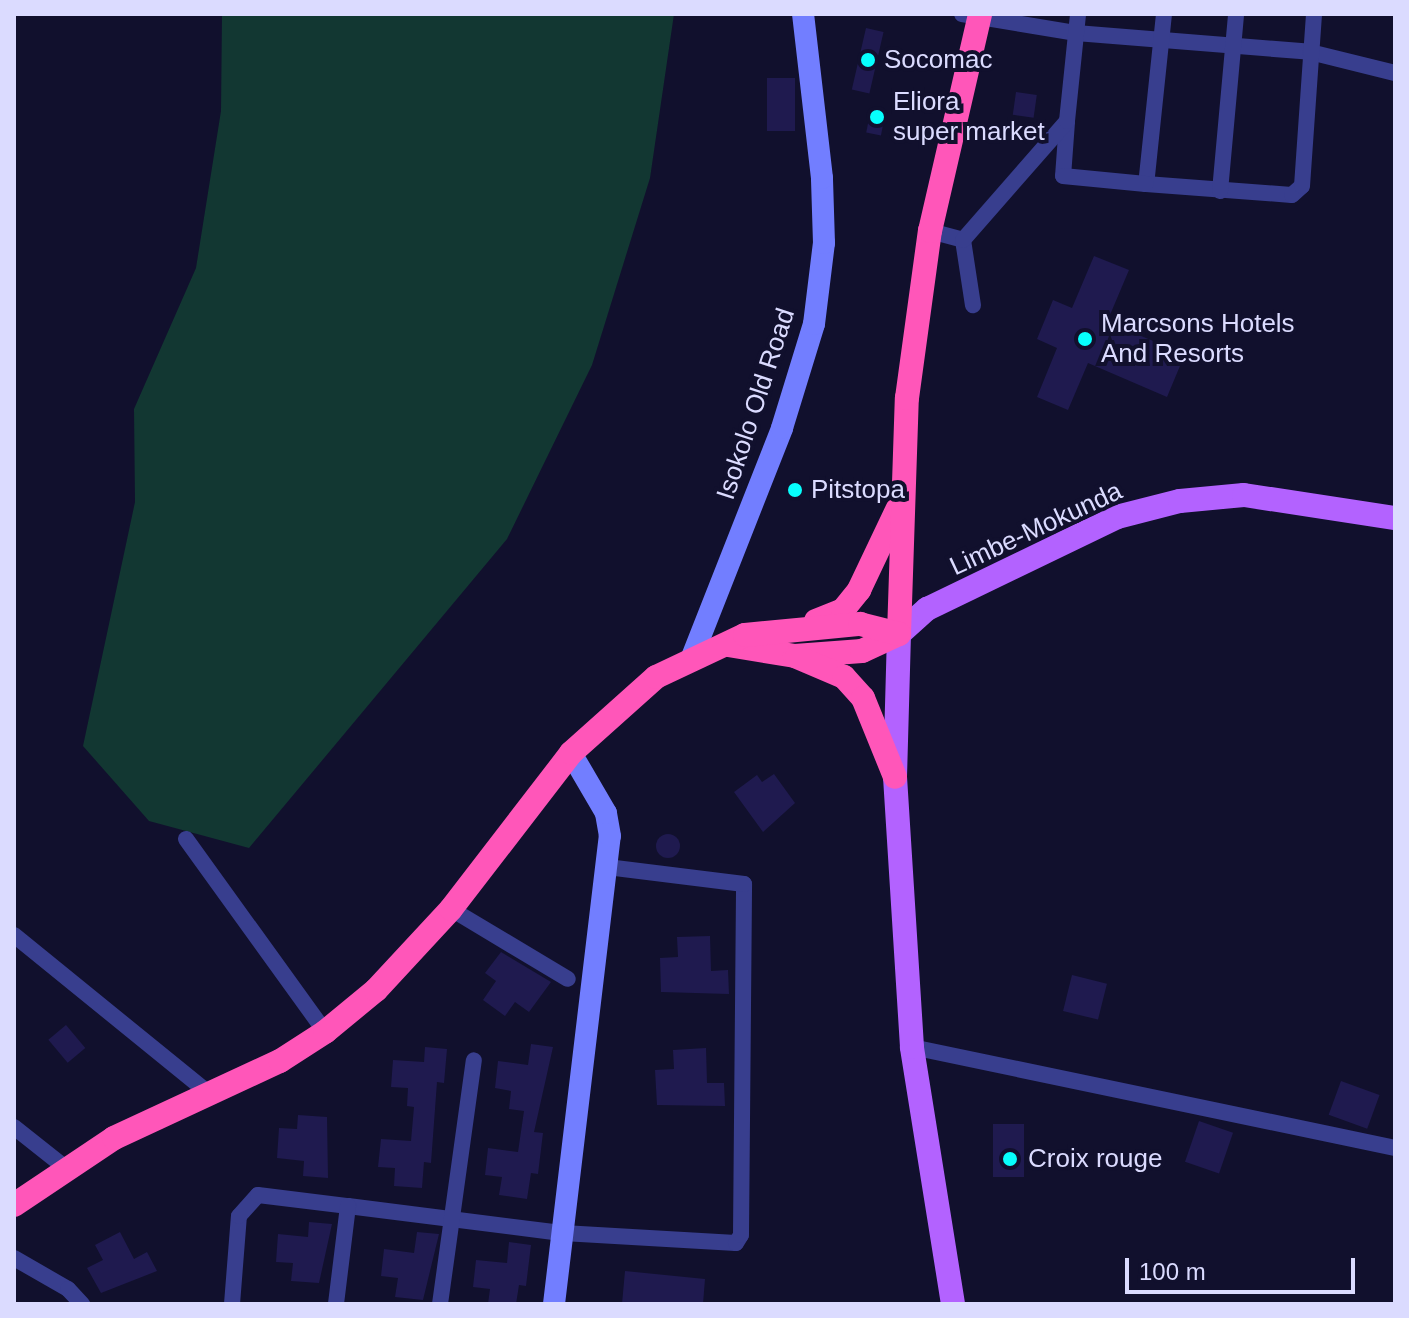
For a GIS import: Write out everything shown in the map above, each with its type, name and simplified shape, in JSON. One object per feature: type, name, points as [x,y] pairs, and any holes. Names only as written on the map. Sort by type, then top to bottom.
[{"type":"highway","points":[[899,634],[901,501],[907,398],[930,231],[974,15]]},
{"type":"highway","points":[[796,630],[843,610],[859,590],[901,501]]},
{"type":"highway","points":[[14,1205],[67,1169],[207,1092],[280,1061],[325,1032],[376,990],[451,909],[571,753],[656,677],[692,657],[728,645],[745,635],[860,624],[899,634]]},
{"type":"highway","points":[[728,645],[795,656],[862,651],[899,634]]},
{"type":"highway","points":[[795,656],[844,677],[863,698],[895,777]]},
{"type":"main road","name":"Limbe-Mokunda","points":[[899,634],[927,609],[1117,517],[1180,501],[1244,495],[1395,518]]},
{"type":"main road","points":[[899,634],[895,777],[912,1047],[953,1304]]},
{"type":"street","name":"Isokolo Old Road","points":[[692,657],[782,428],[814,324],[824,243],[822,178],[803,14]]},
{"type":"street","points":[[1078,14],[1063,176],[1220,191],[1299,192],[1314,14]]},
{"type":"street","points":[[1146,184],[1164,14]]},
{"type":"street","points":[[1220,191],[1236,14]]},
{"type":"street","points":[[974,15],[1076,33],[1310,52],[1395,73]]},
{"type":"street","points":[[973,305],[963,240],[1067,121]]},
{"type":"street","points":[[930,231],[963,240]]},
{"type":"street","points":[[554,1304],[607,867],[606,813],[571,753]]},
{"type":"street","points":[[186,839],[279,976],[325,1032]]},
{"type":"street","points":[[232,1304],[245,1202],[258,1195],[563,1233],[725,1247],[741,1235],[744,884],[607,867]]},
{"type":"street","points":[[451,909],[568,979]]},
{"type":"street","points":[[14,935],[207,1092]]},
{"type":"street","points":[[912,1047],[1394,1146]]},
{"type":"street","points":[[440,1304],[449,1218],[474,1060]]},
{"type":"street","points":[[14,1127],[67,1169]]},
{"type":"street","points":[[336,1304],[348,1206]]},
{"type":"street","points":[[14,1258],[68,1289],[82,1304]]},
{"type":"green space","points":[[222,14],[674,14],[650,178],[592,365],[507,539],[249,848],[149,821],[83,746],[135,502],[134,409],[196,268],[221,111]]},
{"type":"building","name":"Socomac","points":[[866,28],[884,32],[869,93],[852,89]]},
{"type":"building","points":[[767,78],[795,78],[795,131],[767,131]]},
{"type":"building","points":[[1016,92],[1037,95],[1034,118],[1013,115]]},
{"type":"building","points":[[871,108],[886,111],[881,135],[866,133]]},
{"type":"building","points":[[1094,256],[1129,270],[1107,322],[1185,354],[1167,397],[1088,363],[1068,410],[1037,397],[1057,348],[1037,339],[1053,300],[1072,308]]},
{"type":"building","points":[[774,774],[795,803],[763,832],[734,792],[757,775],[762,782]]},
{"type":"building","points":[[668,834],[676,838],[680,846],[676,854],[668,858],[660,854],[656,846],[660,838]]},
{"type":"building","points":[[710,936],[711,971],[728,970],[729,994],[661,992],[660,958],[678,957],[677,937]]},
{"type":"building","points":[[501,952],[551,982],[529,1012],[515,1002],[505,1016],[483,1000],[496,981],[485,973]]},
{"type":"building","points":[[1072,975],[1107,984],[1098,1020],[1063,1011]]},
{"type":"building","points":[[66,1025],[85,1048],[68,1063],[48,1040]]},
{"type":"building","points":[[531,1044],[553,1047],[534,1132],[543,1133],[538,1174],[531,1173],[527,1199],[499,1195],[502,1177],[485,1175],[488,1148],[518,1152],[524,1111],[509,1109],[511,1091],[495,1088],[498,1061],[528,1065]]},
{"type":"building","points":[[425,1047],[447,1049],[444,1083],[437,1082],[431,1163],[424,1162],[422,1188],[394,1186],[395,1168],[378,1167],[381,1139],[411,1141],[414,1107],[407,1106],[408,1088],[391,1087],[393,1060],[424,1062]]},
{"type":"building","points":[[706,1048],[707,1083],[724,1083],[725,1106],[657,1105],[655,1070],[674,1069],[673,1050]]},
{"type":"building","points":[[1341,1081],[1380,1095],[1367,1129],[1329,1115]]},
{"type":"building","points":[[298,1115],[327,1117],[328,1178],[303,1176],[304,1161],[277,1158],[279,1128],[297,1129]]},
{"type":"building","points":[[1199,1121],[1233,1133],[1219,1173],[1185,1162]]},
{"type":"building","points":[[993,1124],[1024,1124],[1024,1177],[993,1177]]},
{"type":"building","points":[[309,1222],[332,1224],[319,1283],[291,1281],[293,1263],[276,1262],[278,1234],[308,1237]]},
{"type":"building","points":[[120,1232],[134,1259],[147,1252],[157,1271],[101,1293],[87,1268],[103,1260],[95,1245]]},
{"type":"building","points":[[417,1232],[439,1234],[423,1300],[395,1297],[398,1278],[381,1276],[384,1249],[414,1253]]},
{"type":"building","points":[[509,1242],[531,1245],[526,1286],[519,1285],[516,1304],[488,1304],[490,1289],[473,1287],[476,1260],[507,1263]]},
{"type":"building","points":[[625,1271],[705,1279],[703,1304],[622,1304]]},
{"type":"place","name":"Socomac","points":[[868,60]]},
{"type":"place","name":"Eliora super market","points":[[877,117]]},
{"type":"place","name":"Marcsons Hotels And Resorts","points":[[1085,339]]},
{"type":"place","name":"Pitstopa","points":[[795,490]]},
{"type":"place","name":"Croix rouge","points":[[1010,1159]]}]
